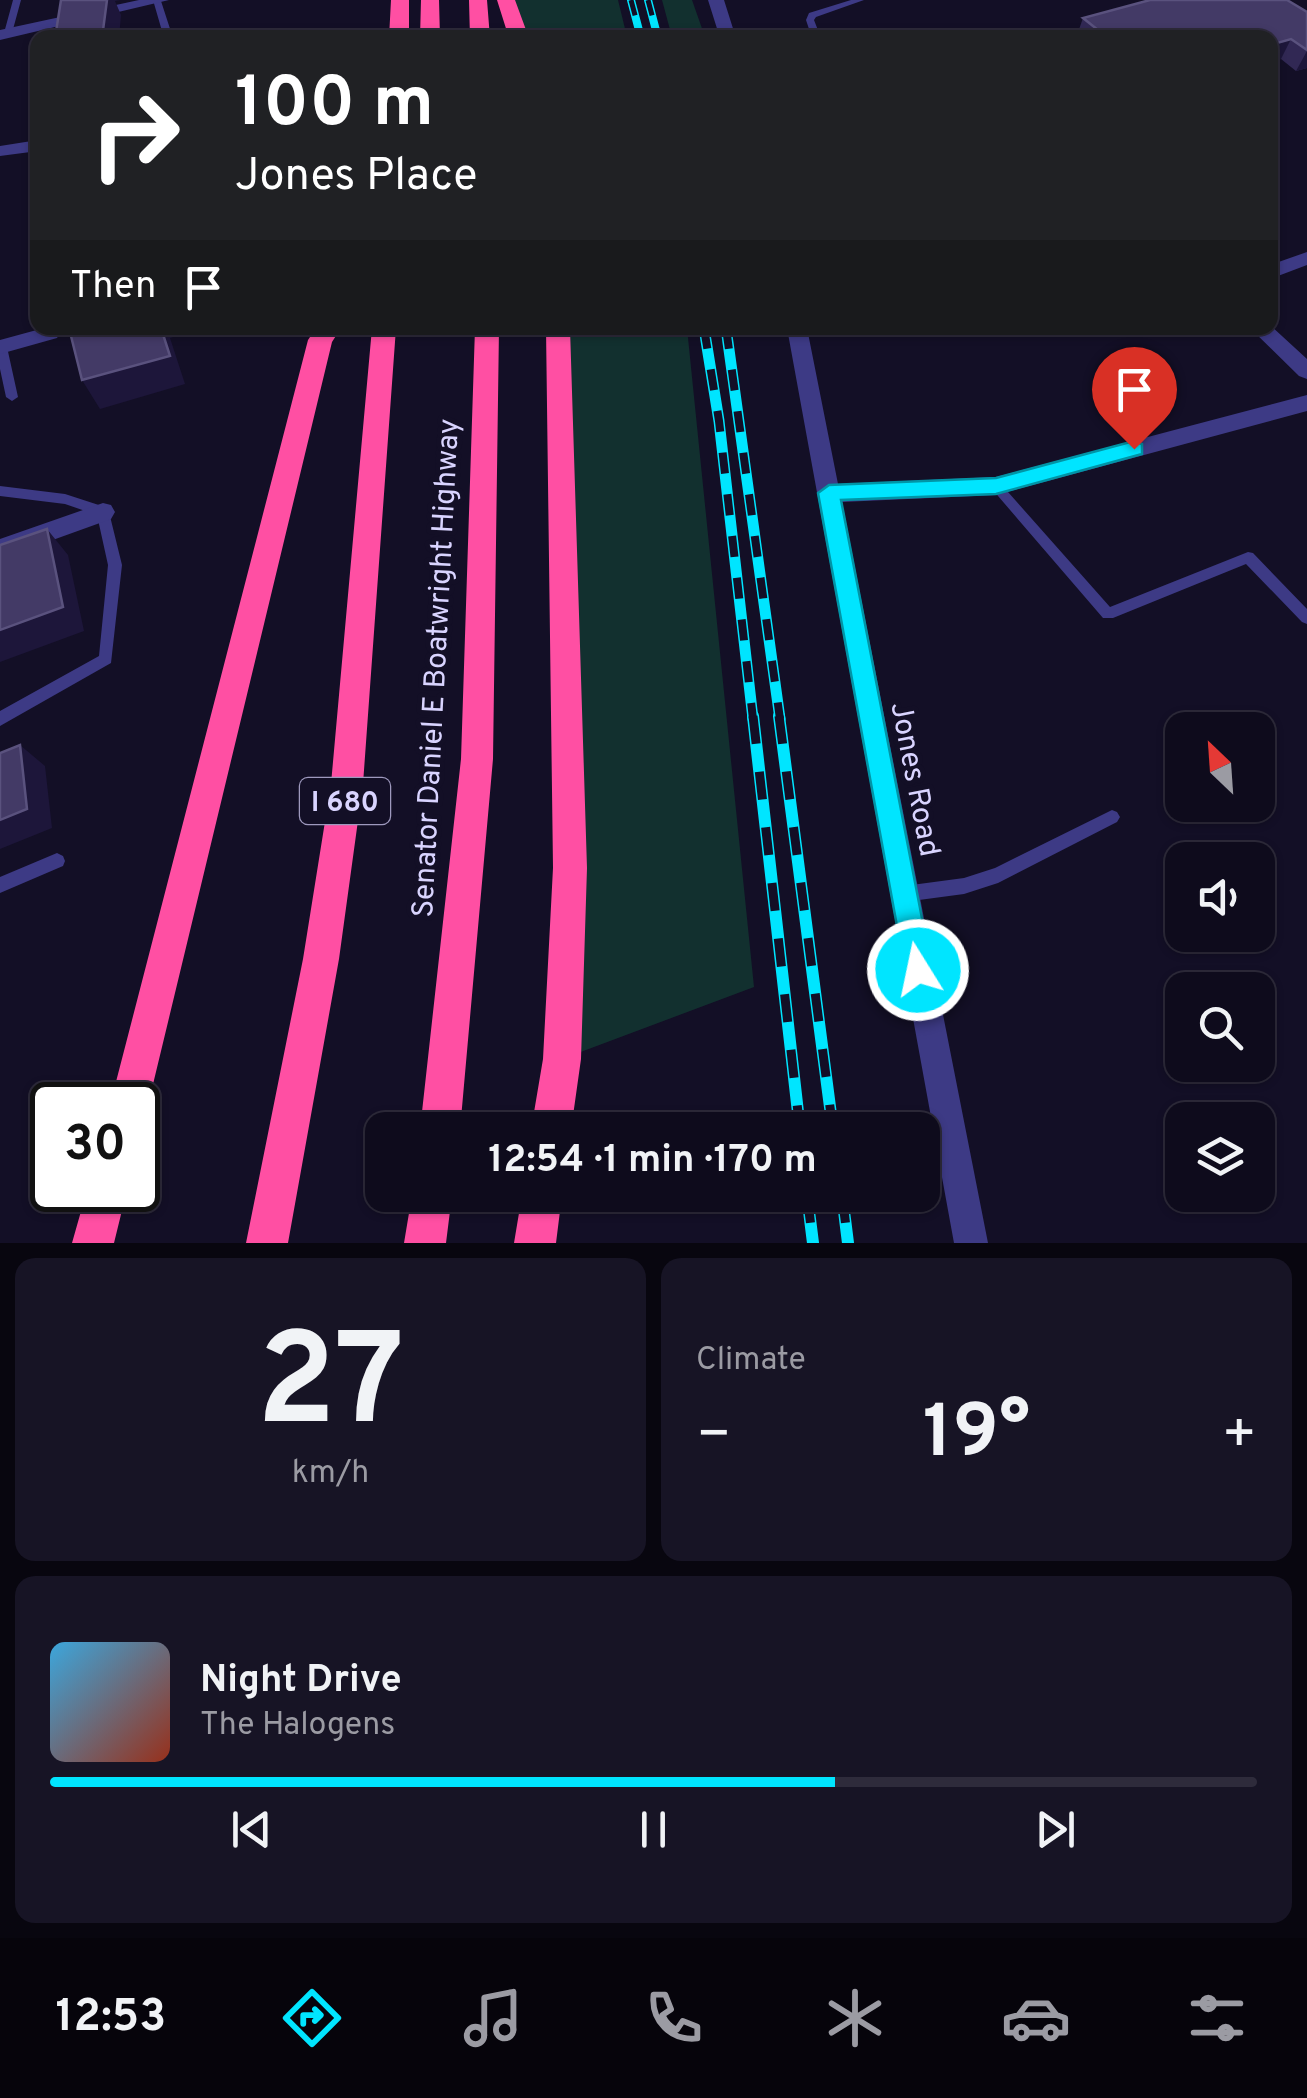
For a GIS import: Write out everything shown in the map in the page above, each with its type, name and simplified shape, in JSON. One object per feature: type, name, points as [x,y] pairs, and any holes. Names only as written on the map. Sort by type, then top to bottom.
[{"type":"highway","points":[[399,30],[400,0]]},
{"type":"highway","points":[[430,0],[430,30]]},
{"type":"highway","points":[[478,0],[480,30]]},
{"type":"highway","points":[[506,0],[516,30]]},
{"type":"highway","points":[[135,1082],[324,335]]},
{"type":"highway","name":"Senator Daniel E Boatwright Highway","points":[[442,1112],[477,759],[488,335]]},
{"type":"highway","points":[[554,1112],[562,1058],[570,868],[558,335]]},
{"type":"highway","name":"I 680","points":[[268,1243],[316,992],[347,784],[390,336]]},
{"type":"highway","points":[[93,1243],[101,1212]]},
{"type":"highway","points":[[425,1243],[430,1212]]},
{"type":"highway","points":[[535,1243],[540,1212]]},
{"type":"street","points":[[4,34],[159,0]]},
{"type":"street","points":[[716,0],[725,30]]},
{"type":"street","points":[[0,150],[30,146]]},
{"type":"street","points":[[1278,269],[1307,258]]},
{"type":"street","points":[[0,347],[43,335]]},
{"type":"street","name":"Jones Road","points":[[798,335],[971,1243]]},
{"type":"street","points":[[1268,335],[1307,371]]},
{"type":"street","points":[[829,493],[996,486],[1307,403]]},
{"type":"street","points":[[0,549],[103,512]]},
{"type":"lane","points":[[4,34],[17,0]]},
{"type":"lane","points":[[159,0],[167,30]]},
{"type":"lane","points":[[813,30],[812,15],[860,0]]},
{"type":"lane","points":[[0,347],[12,397]]},
{"type":"lane","points":[[996,486],[1108,614],[1248,557],[1307,618]]},
{"type":"lane","points":[[0,491],[64,499],[103,512],[115,565],[106,659],[0,719]]},
{"type":"lane","points":[[904,894],[964,886],[998,875],[1112,817]]},
{"type":"lane","points":[[0,885],[57,861]]},
{"type":"green space","points":[[506,0],[618,0],[625,30],[517,30]]},
{"type":"green space","points":[[662,0],[692,0],[703,30],[670,30]]},
{"type":"green space","points":[[558,335],[688,335],[754,987],[562,1059]]},
{"type":"building","points":[[61,0],[107,0],[103,30],[56,30]]},
{"type":"building","points":[[1150,0],[1287,0],[1307,12],[1307,50],[1291,39],[1278,43],[1278,30],[1098,30],[1083,18]]},
{"type":"building","points":[[71,335],[163,335],[170,356],[82,380]]},
{"type":"building","points":[[47,529],[63,607],[0,630],[0,545]]},
{"type":"building","points":[[20,745],[27,809],[0,820],[0,753]]},
{"type":"railway","points":[[631,0],[639,30]]},
{"type":"railway","points":[[648,0],[656,30]]},
{"type":"railway","points":[[705,335],[719,421],[753,719]]},
{"type":"railway","points":[[727,335],[780,719]]},
{"type":"railway","points":[[753,716],[798,1112]]},
{"type":"railway","points":[[779,716],[831,1112]]},
{"type":"railway","points":[[809,1212],[813,1243]]},
{"type":"railway","points":[[844,1212],[848,1243]]},
{"type":"route","points":[[918,970],[829,493],[996,486],[1134,449]]}]
